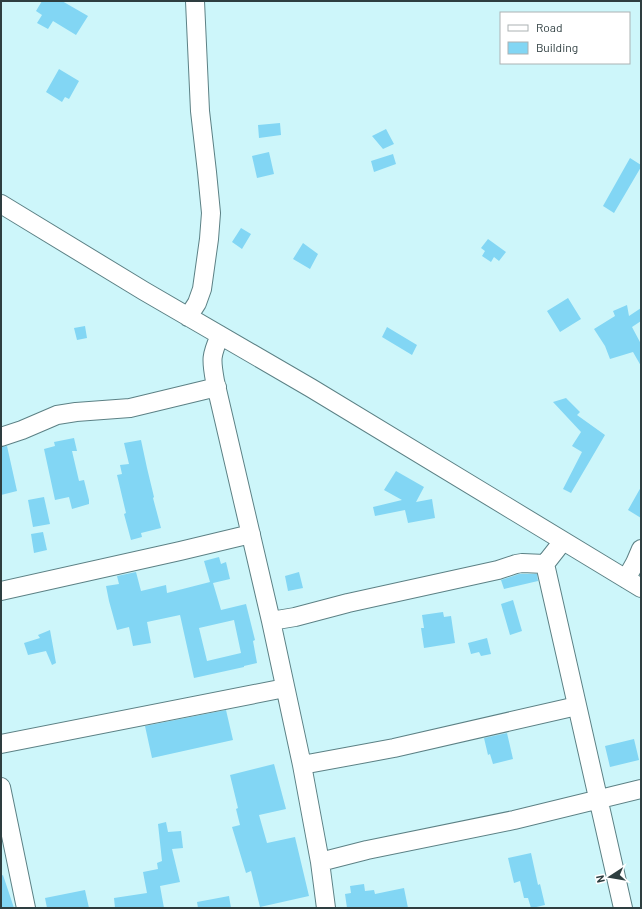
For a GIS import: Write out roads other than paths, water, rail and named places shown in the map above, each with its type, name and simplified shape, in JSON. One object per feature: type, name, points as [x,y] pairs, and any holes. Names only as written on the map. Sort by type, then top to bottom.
[{"type":"street","points":[[188,316],[197,303],[202,289],[211,214],[200,111],[195,1]]},
{"type":"street","points":[[1,204],[220,336],[312,388],[634,584],[635,563],[641,549]]},
{"type":"street","points":[[220,336],[213,352],[213,366],[302,765],[320,862],[326,908]]},
{"type":"street","points":[[1,437],[57,415],[130,408],[217,387]]},
{"type":"street","points":[[1,591],[165,555],[251,534]]},
{"type":"street","points":[[545,564],[563,541]]},
{"type":"street","points":[[271,621],[295,617],[498,570],[516,564],[545,564]]},
{"type":"street","points":[[545,564],[623,908]]},
{"type":"street","points":[[1,744],[285,688]]},
{"type":"street","points":[[302,765],[394,748],[577,706]]},
{"type":"street","points":[[1,787],[26,908]]},
{"type":"street","points":[[320,862],[366,850],[514,820],[641,789]]}]
